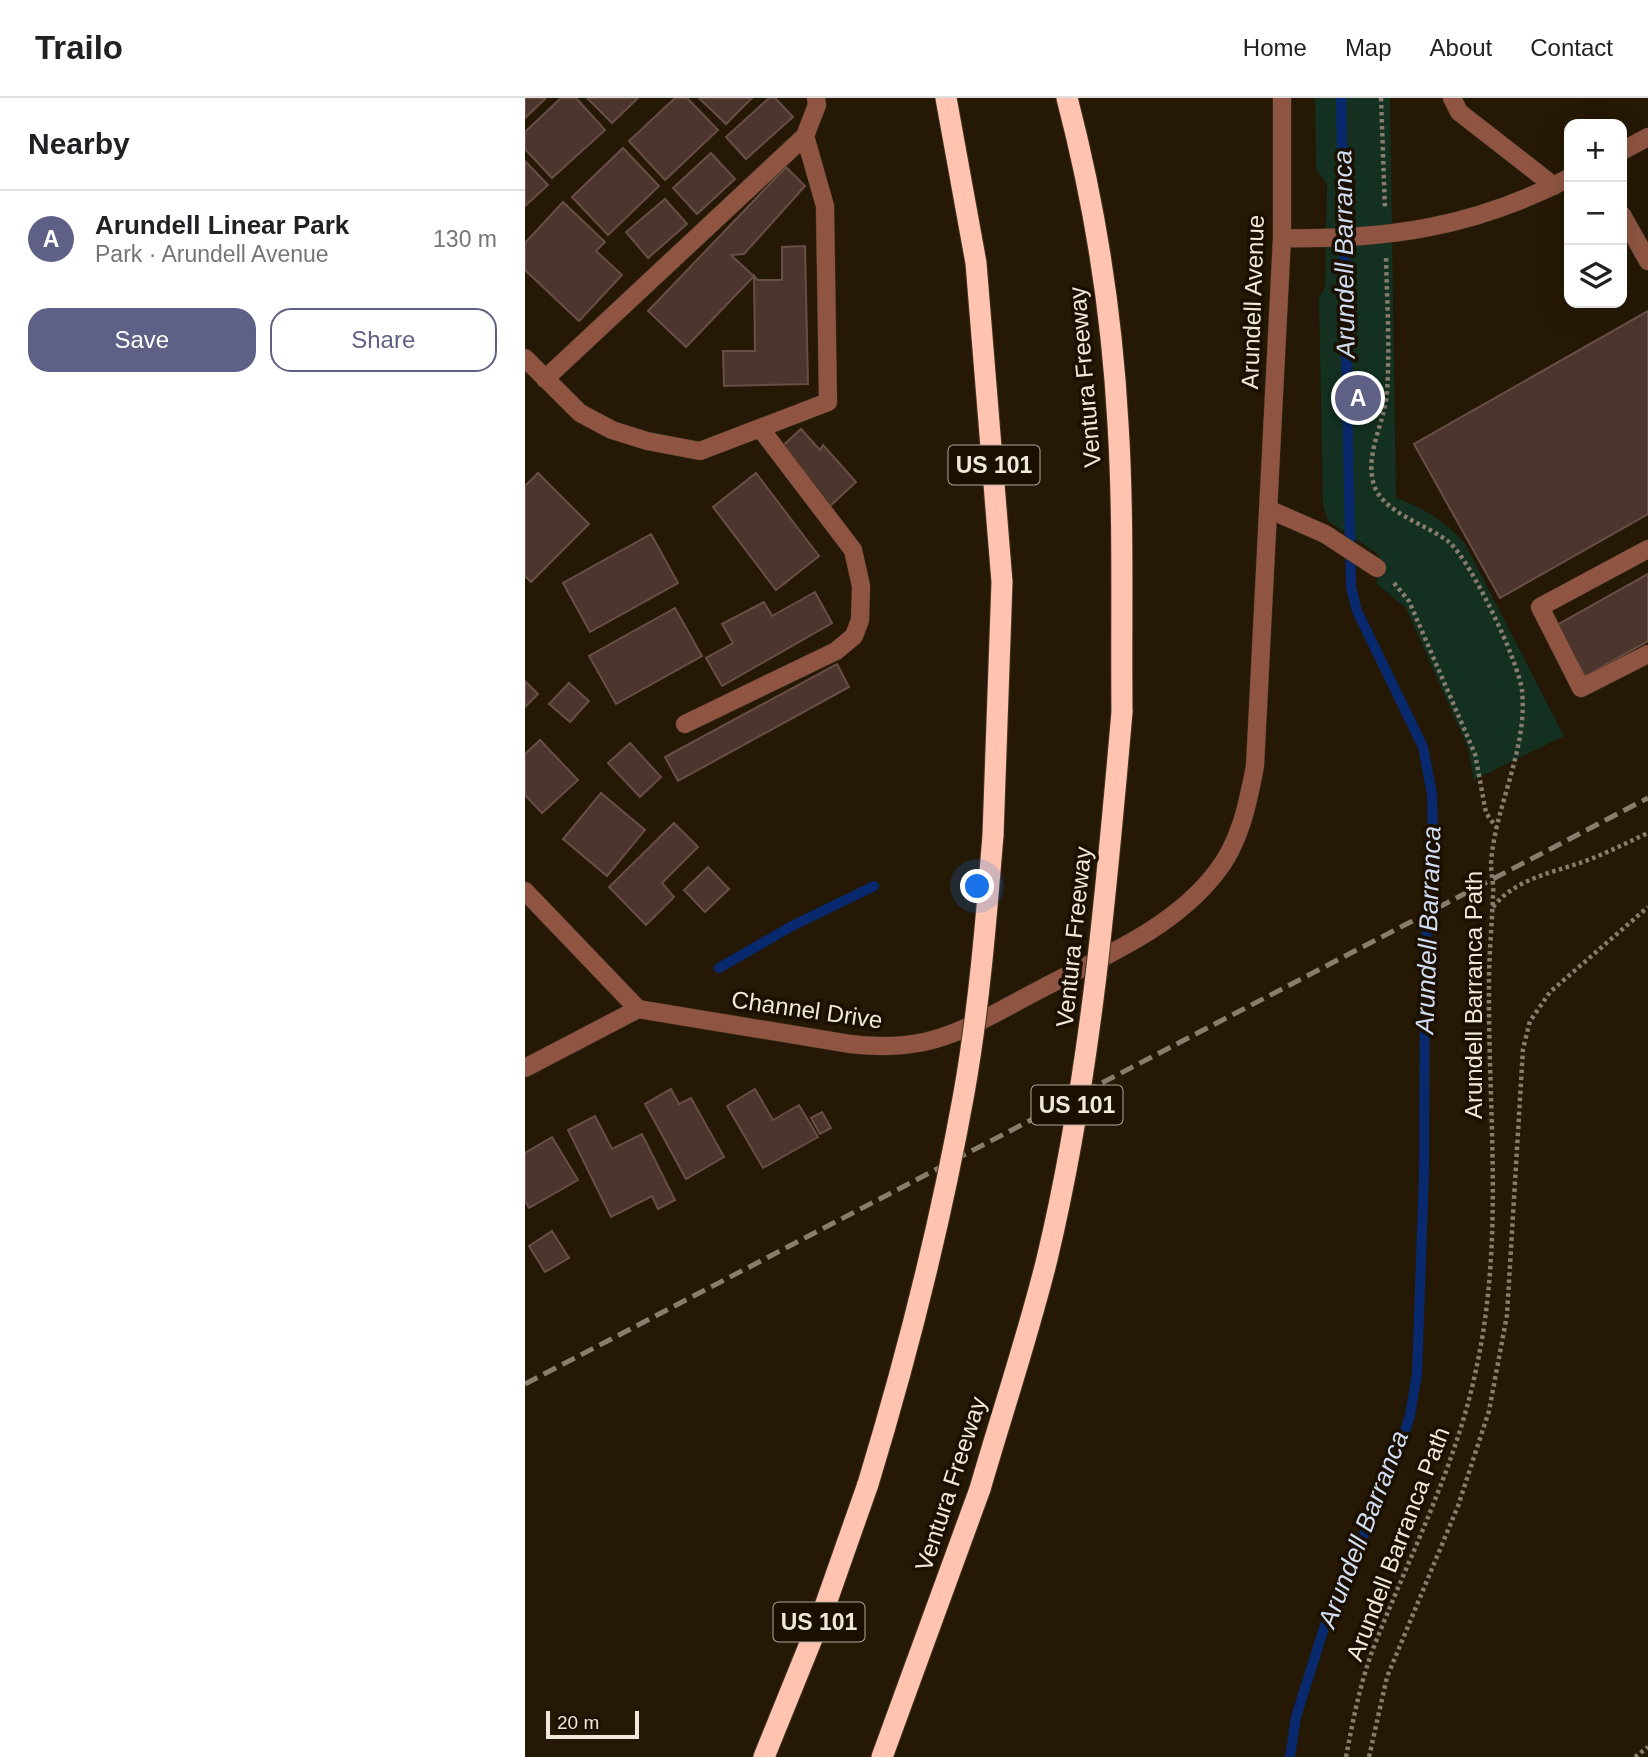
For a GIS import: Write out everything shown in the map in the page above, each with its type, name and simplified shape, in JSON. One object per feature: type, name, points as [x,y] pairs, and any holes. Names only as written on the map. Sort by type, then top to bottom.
[{"type":"highway","name":"US 101","points":[[764,1757],[824,1609],[868,1484],[905,1363],[941,1210],[965,1091],[985,940],[993,835],[1002,582],[976,263],[946,98]]},
{"type":"highway","name":"Ventura Freeway","points":[[882,1757],[980,1489],[1047,1259],[1085,1069],[1105,906],[1122,712],[1117,411],[1105,289],[1090,192],[1067,98]]},
{"type":"street","points":[[545,379],[805,136],[817,105],[816,98]]},
{"type":"street","name":"Arundell Avenue","points":[[1217,873],[1247,808],[1255,766],[1282,238],[1282,98]]},
{"type":"street","points":[[1453,98],[1459,112],[1562,182]]},
{"type":"street","points":[[525,358],[580,413],[612,430],[647,441],[700,451],[828,402],[825,206],[805,136]]},
{"type":"street","points":[[1627,148],[1648,137]]},
{"type":"street","points":[[1282,238],[1367,237],[1445,226],[1497,211],[1562,182]]},
{"type":"street","points":[[1627,224],[1648,261]]},
{"type":"street","points":[[685,724],[836,651],[854,636],[860,620],[861,586],[853,550],[760,428]]},
{"type":"street","points":[[1268,509],[1325,534],[1377,568]]},
{"type":"street","points":[[1648,549],[1540,607],[1581,688],[1648,654]]},
{"type":"street","name":"Channel Drive","points":[[638,1009],[850,1044],[883,1046],[924,1042],[962,1031],[1154,929],[1187,904],[1217,873]]},
{"type":"street","points":[[525,891],[638,1009],[525,1068]]},
{"type":"path","points":[[1381,98],[1385,205]]},
{"type":"path","name":"Arundell Barranca Path","points":[[1346,1757],[1356,1703],[1373,1650],[1445,1481],[1463,1427],[1478,1361],[1489,1288],[1494,1223],[1489,984],[1491,866],[1520,729],[1523,693],[1516,660],[1458,551],[1434,531],[1380,497],[1373,482],[1374,445],[1387,396],[1386,273]]},
{"type":"path","points":[[1377,568],[1392,580],[1409,601],[1475,754],[1486,813],[1497,828]]},
{"type":"path","points":[[1491,909],[1505,892],[1549,870],[1587,860],[1648,834]]},
{"type":"path","points":[[1369,1757],[1387,1677],[1458,1506],[1489,1411],[1507,1315],[1523,1049],[1530,1021],[1550,992],[1648,907]]},
{"type":"path","points":[[1635,1757],[1648,1747]]},
{"type":"green space","points":[[1315,98],[1390,98],[1396,498],[1433,516],[1465,544],[1564,736],[1474,780],[1468,748],[1406,608],[1377,584],[1378,554],[1328,521],[1323,504],[1319,298],[1325,288],[1327,184],[1316,169]]},
{"type":"building","points":[[525,98],[546,98],[525,118]]},
{"type":"building","points":[[561,98],[576,98],[605,130],[552,178],[525,149],[525,132]]},
{"type":"building","points":[[587,98],[638,98],[612,123]]},
{"type":"building","points":[[675,98],[687,98],[718,130],[665,180],[629,141]]},
{"type":"building","points":[[699,98],[752,98],[726,124]]},
{"type":"building","points":[[769,98],[775,98],[793,117],[746,159],[726,137]]},
{"type":"building","points":[[623,148],[659,186],[608,235],[572,197]]},
{"type":"building","points":[[711,153],[735,179],[697,214],[673,188]]},
{"type":"building","points":[[525,161],[548,185],[525,206]]},
{"type":"building","points":[[786,167],[805,186],[744,254],[731,255],[754,276],[686,347],[648,311]]},
{"type":"building","points":[[665,199],[687,224],[648,258],[626,232]]},
{"type":"building","points":[[563,202],[605,242],[596,251],[622,275],[579,321],[525,270],[525,243]]},
{"type":"building","points":[[805,246],[808,384],[724,386],[723,351],[755,351],[754,276],[758,280],[782,280],[782,247]]},
{"type":"building","points":[[1648,311],[1648,514],[1500,598],[1414,444]]},
{"type":"building","points":[[801,429],[820,450],[823,445],[856,482],[829,507],[778,450]]},
{"type":"building","points":[[538,473],[589,524],[531,582],[525,576],[525,486]]},
{"type":"building","points":[[756,473],[819,556],[776,590],[713,507]]},
{"type":"building","points":[[651,534],[678,583],[590,632],[563,583]]},
{"type":"building","points":[[1648,574],[1648,641],[1585,676],[1557,625]]},
{"type":"building","points":[[815,592],[832,623],[722,686],[706,658],[733,643],[722,624],[764,602],[772,616]]},
{"type":"building","points":[[675,608],[702,656],[616,704],[589,656]]},
{"type":"building","points":[[837,664],[849,687],[678,781],[665,757]]},
{"type":"building","points":[[525,681],[538,694],[525,707]]},
{"type":"building","points":[[569,683],[589,701],[570,722],[549,704]]},
{"type":"building","points":[[540,740],[578,780],[542,813],[525,795],[525,754]]},
{"type":"building","points":[[630,743],[661,777],[640,797],[608,763]]},
{"type":"building","points":[[601,793],[645,830],[607,876],[563,839]]},
{"type":"building","points":[[674,823],[698,847],[662,883],[674,897],[646,925],[609,887]]},
{"type":"building","points":[[708,867],[729,889],[705,912],[684,890]]},
{"type":"building","points":[[671,1089],[679,1104],[691,1098],[724,1157],[686,1179],[645,1104]]},
{"type":"building","points":[[755,1089],[773,1120],[799,1105],[818,1137],[763,1168],[727,1106]]},
{"type":"building","points":[[822,1112],[831,1128],[820,1134],[811,1118]]},
{"type":"building","points":[[595,1116],[612,1149],[642,1134],[675,1200],[658,1209],[652,1196],[611,1217],[568,1130]]},
{"type":"building","points":[[552,1137],[578,1180],[529,1208],[525,1201],[525,1153]]},
{"type":"building","points":[[552,1231],[569,1258],[545,1272],[529,1246]]},
{"type":"waterway","name":"Arundell Barranca","points":[[1290,1757],[1296,1717],[1324,1628],[1397,1457],[1410,1415],[1417,1374],[1424,1173],[1425,947],[1434,880],[1432,794],[1423,747],[1357,611],[1351,587],[1341,98]]},
{"type":"waterway","points":[[719,968],[792,926],[874,886]]},
{"type":"railway","points":[[525,1384],[1648,798]]},
{"type":"place","name":"Arundell Linear Park","points":[[1358,398]]}]
